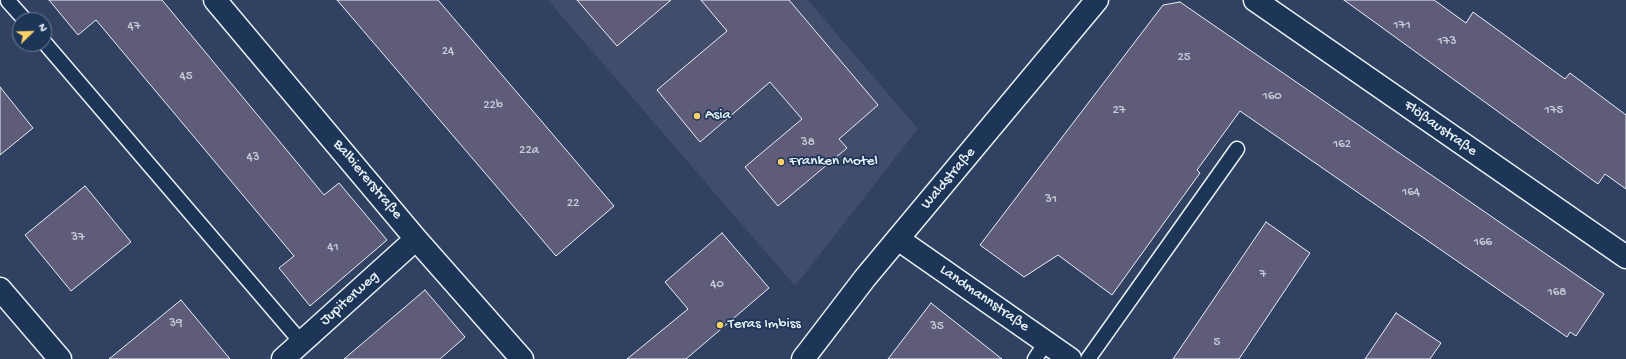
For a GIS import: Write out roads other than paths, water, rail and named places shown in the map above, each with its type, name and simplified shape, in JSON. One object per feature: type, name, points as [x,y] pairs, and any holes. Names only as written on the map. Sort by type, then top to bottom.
[{"type":"street","name":"Balbiererstraße","points":[[215,0],[416,239],[522,359]]},
{"type":"street","name":"Waldstraße","points":[[803,359],[865,278],[1097,0]]},
{"type":"street","name":"Flößaustraße","points":[[1254,0],[1626,257]]},
{"type":"street","name":"Jupiterweg","points":[[283,359],[416,239]]},
{"type":"street","name":"Landmannstraße","points":[[898,239],[1041,351],[1070,359]]},
{"type":"street","points":[[0,289],[60,359]]},
{"type":"lane","points":[[8,1],[18,12]]},
{"type":"lane","points":[[52,51],[302,343]]},
{"type":"lane","points":[[1088,359],[1237,149]]},
{"type":"place","name":"Asia","points":[[697,116]]},
{"type":"place","name":"Franken Motel","points":[[781,162]]},
{"type":"place","name":"Teras Imbiss","points":[[720,325]]}]
